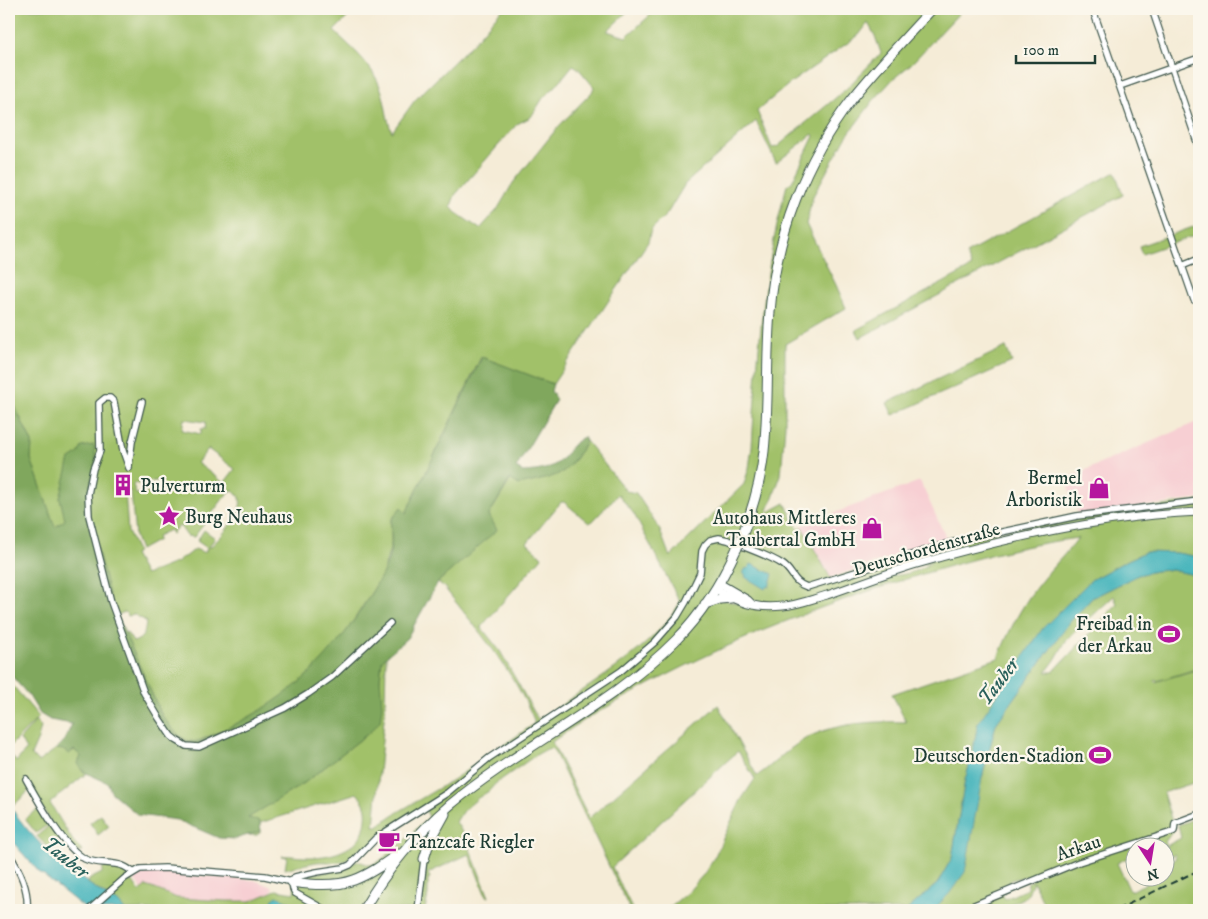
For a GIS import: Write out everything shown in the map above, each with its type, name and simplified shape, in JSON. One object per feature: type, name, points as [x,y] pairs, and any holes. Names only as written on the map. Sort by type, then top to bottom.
[{"type":"main road","points":[[363,910],[405,850],[449,806],[508,762],[612,693],[641,671],[677,639],[717,586],[741,539],[760,480],[764,452],[769,319],[781,244],[798,192],[825,139],[852,99],[932,9]]},
{"type":"main road","points":[[705,604],[731,598]]},
{"type":"main road","points":[[424,859],[429,843],[449,806]]},
{"type":"main road","points":[[292,882],[311,884],[353,881],[373,871],[405,850]]},
{"type":"street","points":[[1152,9],[1199,148]]},
{"type":"street","points":[[1094,13],[1194,300]]},
{"type":"street","points":[[1120,86],[1199,58]]},
{"type":"street","points":[[1182,266],[1199,260]]},
{"type":"street","points":[[142,402],[132,442],[129,468],[122,451],[114,402],[110,398],[104,398],[99,403],[100,451],[93,469],[88,494],[89,516],[111,602],[127,650],[144,693],[167,730],[176,740],[186,746],[199,747],[285,708],[332,677],[390,623]]},
{"type":"street","points":[[325,910],[295,893],[292,889],[292,882],[295,877],[335,870],[350,865],[376,838],[447,792],[489,758],[598,687],[641,655],[666,629],[686,602],[700,573],[702,551],[710,540],[719,538],[728,540],[781,563],[800,585],[807,587],[950,543],[1045,522],[1077,516],[1199,501]]},
{"type":"street","name":"Deutschordenstraße","points":[[717,586],[731,598],[745,604],[781,607],[800,603],[927,561],[979,547],[1047,532],[1160,515],[1199,512]]},
{"type":"street","points":[[717,586],[748,600],[753,605]]},
{"type":"street","points":[[26,779],[54,827],[77,852],[86,859],[97,863],[122,865],[133,872]]},
{"type":"street","name":"Arkau","points":[[962,910],[1078,862],[1172,832],[1174,831],[1175,823],[1199,814]]},
{"type":"street","points":[[9,854],[18,869],[27,892],[27,910]]},
{"type":"street","points":[[418,910],[424,859]]},
{"type":"street","points":[[89,910],[133,872],[146,868],[265,876],[292,882]]},
{"type":"shaded area","points":[[1199,421],[1199,499],[1079,515],[1065,479]]},
{"type":"shaded area","points":[[920,481],[947,540],[828,578],[802,525]]},
{"type":"shaded area","points":[[145,871],[254,880],[273,887],[270,894],[255,902],[195,902],[145,893],[131,875]]},
{"type":"green space","points":[[9,9],[356,9],[334,31],[361,57],[373,72],[381,89],[392,132],[415,100],[473,43],[502,9],[630,9],[607,31],[626,37],[657,9],[963,9],[873,101],[846,137],[813,196],[806,224],[846,308],[785,344],[785,425],[781,475],[767,513],[785,503],[798,528],[802,527],[831,579],[950,543],[1045,522],[1199,501],[1199,557],[1177,553],[1145,552],[1091,580],[978,723],[965,780],[952,858],[937,884],[907,910],[666,910],[688,892],[704,874],[715,856],[741,800],[755,779],[738,751],[612,867],[633,910],[630,910],[551,748],[536,755],[495,784],[462,812],[456,822],[465,837],[489,897],[486,896],[469,854],[428,873],[430,878],[428,879],[428,895],[425,910],[125,910],[88,883],[90,879],[102,873],[104,864],[133,872],[130,877],[140,892],[145,886],[177,898],[251,901],[276,890],[294,893],[295,877],[335,870],[358,861],[370,865],[378,862],[402,843],[429,817],[424,807],[399,822],[360,856],[364,845],[345,861],[317,862],[285,869],[287,857],[282,856],[314,857],[333,854],[350,847],[357,841],[365,825],[366,811],[357,793],[260,823],[261,832],[257,835],[218,836],[303,784],[370,732],[382,660],[386,656],[385,709],[374,826],[377,826],[451,781],[534,724],[525,701],[505,667],[444,587],[438,582],[496,530],[489,515],[511,479],[564,471],[576,458],[586,441],[626,491],[636,493],[659,528],[670,557],[744,484],[749,468],[752,447],[762,315],[772,250],[787,185],[792,182],[814,136],[813,134],[776,163],[756,121],[685,184],[667,214],[651,230],[648,242],[553,384],[481,357],[406,514],[401,508],[391,520],[391,545],[382,576],[341,640],[318,666],[270,706],[196,742],[185,740],[173,730],[162,716],[124,632],[128,634],[133,642],[137,641],[143,634],[146,621],[133,614],[128,616],[125,612],[115,616],[60,498],[66,521],[55,528],[31,459],[32,443],[9,393]],"holes":[[[868,23],[881,53],[845,90],[777,147],[772,148],[757,111],[789,84],[859,35]],[[573,65],[578,68],[594,87],[592,92],[558,127],[513,183],[497,210],[480,229],[455,212],[451,206],[455,195],[517,124],[531,117],[543,98]],[[184,419],[206,422],[205,429],[201,429],[201,434],[182,430]],[[208,449],[235,469],[224,483],[197,463]],[[161,480],[163,490],[140,495],[136,494],[133,485],[135,483]],[[232,490],[240,497],[239,510],[236,516],[217,541],[208,548],[215,538],[204,530],[197,541],[207,548],[205,553],[195,549],[179,559],[180,561],[145,575],[134,555],[137,551],[128,532],[125,491],[131,491],[135,537],[140,550],[158,540],[157,536],[170,530],[172,534],[180,526],[187,536],[194,537],[226,495]],[[618,494],[634,514],[680,602],[659,630],[630,657],[554,711],[538,719],[500,651],[481,627],[542,557],[527,543],[561,502],[564,502],[589,523]],[[1078,538],[1035,589],[1012,627],[998,658],[892,694],[906,722],[851,724],[824,731],[794,746],[757,776],[718,705],[589,818],[552,742],[575,726],[683,667],[784,622],[888,585],[1019,548]],[[934,560],[917,570],[898,575],[885,574]],[[751,564],[773,574],[769,586],[746,574]],[[719,583],[745,605],[720,599],[706,604]]]},
{"type":"green space","points":[[1115,172],[1123,195],[860,338],[856,330],[972,267],[966,254]]},
{"type":"green space","points":[[1199,225],[1199,234],[1142,254],[1139,246]]},
{"type":"green space","points":[[1006,347],[1012,362],[893,415],[887,403]]},
{"type":"green space","points":[[482,357],[553,384],[551,391],[556,400],[516,468],[523,472],[547,468],[562,459],[578,440],[584,437],[586,441],[571,464],[561,473],[519,485],[510,479],[489,515],[497,530],[438,582],[407,638],[382,660],[380,679],[382,706],[380,721],[370,732],[303,784],[248,818],[258,820],[261,831],[235,839],[219,838],[177,820],[138,815],[111,792],[108,783],[82,771],[78,763],[81,756],[74,750],[69,754],[63,750],[56,749],[65,739],[72,724],[50,720],[40,714],[29,696],[9,673],[9,393],[32,443],[31,459],[55,527],[65,520],[60,498],[70,459],[78,454],[82,447],[94,445],[96,461],[88,494],[89,516],[111,602],[162,716],[179,736],[186,740],[195,741],[213,735],[273,703],[314,669],[349,628],[382,575],[390,554],[392,519],[401,507],[406,513]]},
{"type":"green space","points":[[1172,570],[1199,576],[1199,668],[1157,681],[1156,679],[1154,680],[1155,682],[1199,669],[1199,781],[1163,793],[1173,825],[1169,836],[1126,836],[1126,859],[1117,863],[1126,886],[1130,891],[1141,886],[1176,886],[1176,841],[1181,838],[1178,825],[1199,817],[1199,910],[1153,910],[1148,902],[1130,910],[1045,910],[1033,881],[1027,896],[1003,908],[1003,910],[933,910],[936,908],[982,778],[996,724],[1069,623],[1092,598],[1138,575]],"holes":[[[1114,596],[1117,604],[1053,672],[1046,672],[1067,639]],[[1027,876],[1033,880],[1028,882],[1027,889],[1005,899],[1002,894],[1009,888],[1008,884],[1011,880]]]},
{"type":"green space","points":[[9,681],[39,717],[9,747]]},
{"type":"green space","points":[[36,721],[41,727],[31,755],[38,762],[56,749],[74,749],[81,756],[82,771],[87,773],[50,803],[73,841],[83,851],[77,852],[54,827],[31,789],[14,805],[9,796],[9,751],[16,762],[26,750],[20,739]]},
{"type":"green space","points":[[37,810],[49,824],[36,833],[25,819]]},
{"type":"green space","points":[[101,815],[109,826],[98,835],[90,823]]},
{"type":"green space","points":[[50,825],[61,837],[49,849],[37,836]]},
{"type":"water","points":[[1145,552],[1177,553],[1199,557],[1199,576],[1172,570],[1138,575],[1092,598],[1069,623],[996,724],[982,778],[965,872],[949,894],[933,910],[907,910],[937,884],[952,858],[965,780],[978,723],[1043,628],[1091,580]]},
{"type":"water","points":[[751,564],[773,574],[769,587],[767,586],[765,589],[745,577],[746,575],[743,573]]},
{"type":"water","points":[[9,804],[30,832],[55,857],[97,890],[112,900],[117,901],[125,910],[87,910],[39,872],[9,838]]},
{"type":"water","points":[[277,896],[308,910],[283,909],[272,900]]},
{"type":"railway","points":[[1116,910],[1199,870]]},
{"type":"place","name":"Pulverturm","points":[[123,485]]},
{"type":"place","name":"Bermel Arboristik","points":[[1099,488]]},
{"type":"place","name":"Burg Neuhaus","points":[[169,516]]},
{"type":"place","name":"Autohaus Mittleres Taubertal GmbH","points":[[872,528]]},
{"type":"place","name":"Freibad in der Arkau","points":[[1169,634]]},
{"type":"place","name":"Deutschorden-Stadion","points":[[1100,755]]},
{"type":"place","name":"Tanzcafe Riegler","points":[[389,841]]},
{"type":"water label","name":"Tauber","points":[[998,681]]},
{"type":"water label","name":"Tauber","points":[[66,857]]}]
